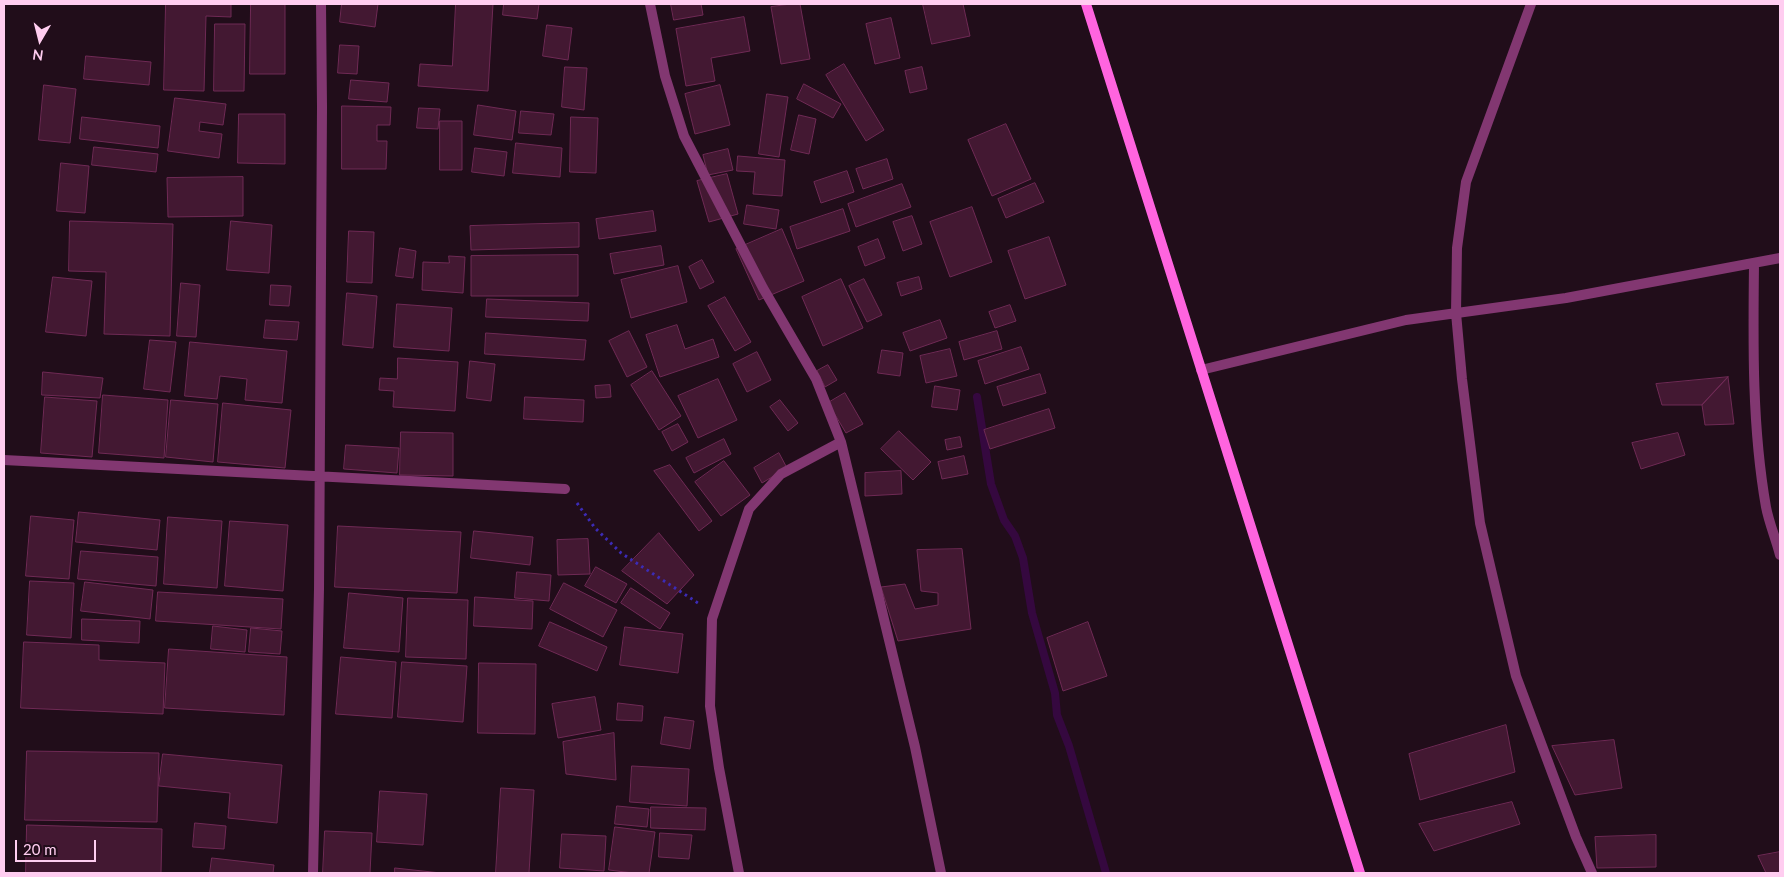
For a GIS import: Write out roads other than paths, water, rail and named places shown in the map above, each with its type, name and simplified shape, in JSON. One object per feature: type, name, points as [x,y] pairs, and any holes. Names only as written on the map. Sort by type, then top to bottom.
[{"type":"main road","points":[[1086,4],[1360,873]]},
{"type":"street","points":[[313,873],[318,608],[322,107],[321,4]]},
{"type":"street","points":[[650,4],[665,76],[684,136],[763,288],[816,379],[841,442],[915,747],[941,873]]},
{"type":"street","points":[[1531,4],[1466,182],[1457,248],[1456,313],[1462,380],[1480,523],[1516,676],[1576,837],[1592,873]]},
{"type":"street","points":[[1201,370],[1406,320],[1566,298],[1780,258]]},
{"type":"street","points":[[1754,264],[1753,370],[1759,443],[1766,509],[1780,555]]},
{"type":"street","points":[[739,873],[710,706],[712,619],[749,509],[781,474],[841,442]]},
{"type":"street","points":[[4,460],[565,489]]},
{"type":"waterway","points":[[977,397],[991,484],[1004,520],[1015,536],[1023,558],[1032,613],[1055,693],[1057,715],[1069,746],[1106,873]]}]
